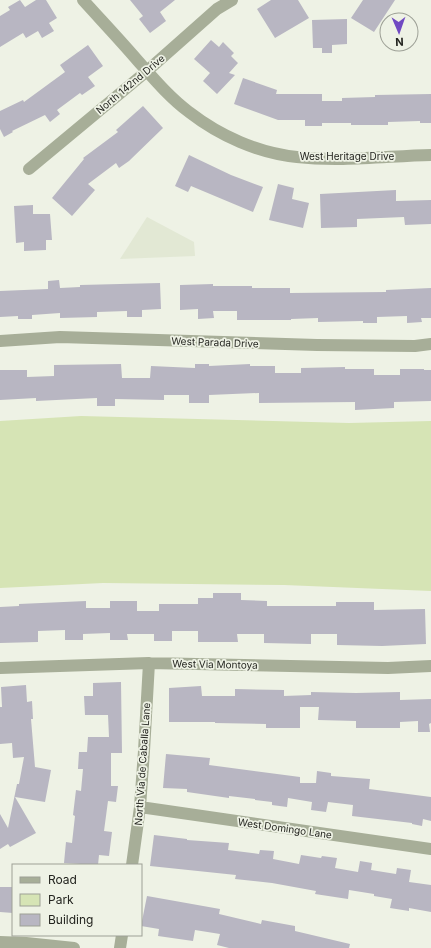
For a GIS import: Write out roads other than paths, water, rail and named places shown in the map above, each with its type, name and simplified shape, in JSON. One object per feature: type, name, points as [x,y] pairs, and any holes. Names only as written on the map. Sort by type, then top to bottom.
[{"type":"street","name":"West Heritage Drive","points":[[83,0],[177,102],[215,130],[234,139],[266,151],[297,157],[320,158],[431,154]]},
{"type":"street","name":"North 142nd Drive","points":[[29,169],[147,71],[217,9],[232,0]]},
{"type":"street","name":"West Parada Drive","points":[[0,341],[60,337],[317,345],[415,346],[431,344]]},
{"type":"street","name":"West Via Montoya","points":[[0,668],[149,663],[388,668],[431,666]]},
{"type":"street","name":"North Via de Caballa Lane","points":[[132,864],[140,807],[149,663]]},
{"type":"street","name":"West Domingo Lane","points":[[140,807],[431,849]]},
{"type":"street","points":[[120,948],[122,936]]},
{"type":"street","points":[[0,942],[74,948]]}]
